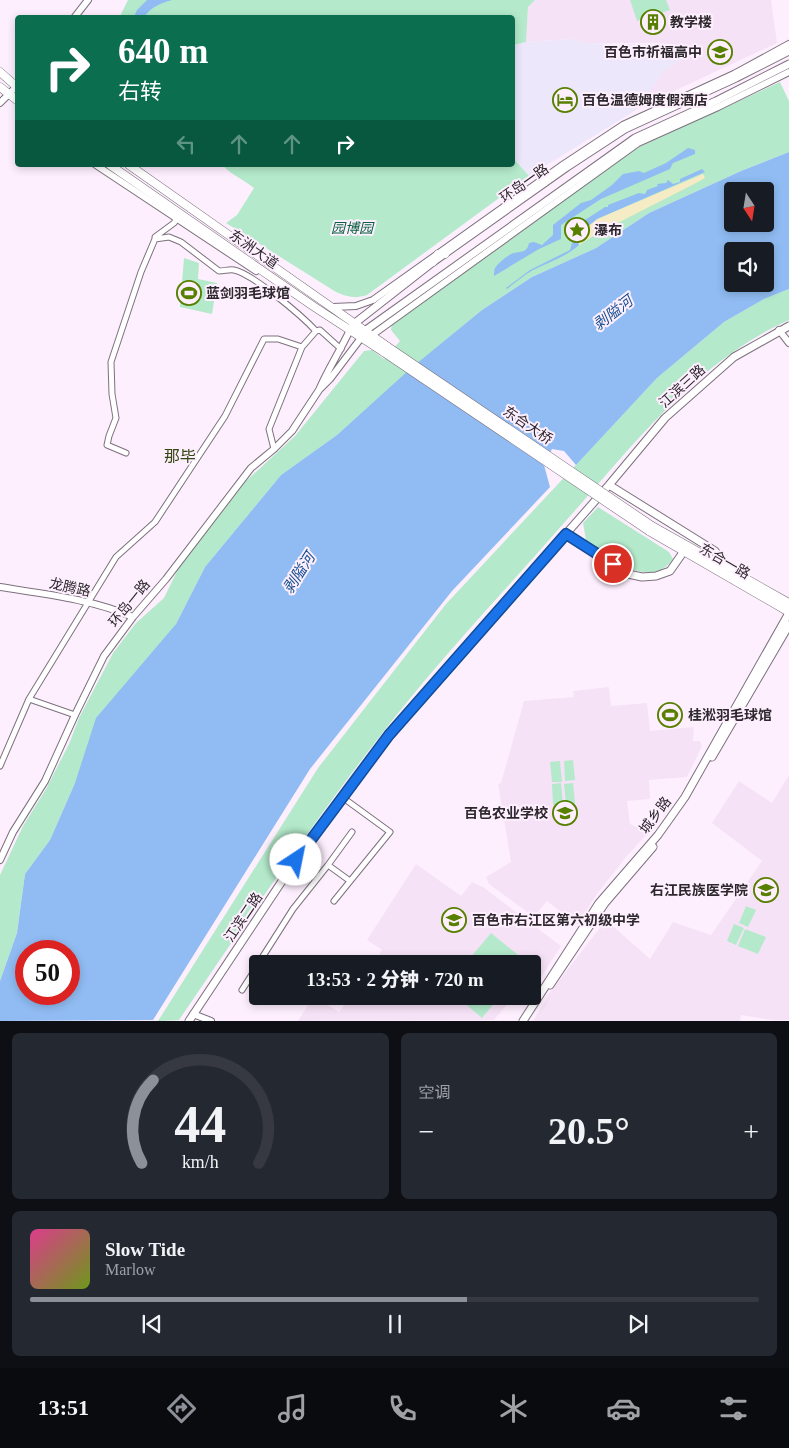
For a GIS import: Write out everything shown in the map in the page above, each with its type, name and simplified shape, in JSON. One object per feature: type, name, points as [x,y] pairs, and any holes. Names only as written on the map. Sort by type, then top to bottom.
[{"type":"main road","name":"环岛一路","points":[[441,254],[626,129],[736,78],[789,50]]},
{"type":"main road","name":"环岛一路","points":[[366,336],[635,138],[716,102],[789,64]]},
{"type":"main road","points":[[0,72],[15,85]]},
{"type":"main road","points":[[0,87],[15,99]]},
{"type":"main road","name":"东洲大道","points":[[113,167],[178,216],[350,330],[366,336],[387,350]]},
{"type":"main road","name":"东洲大道","points":[[132,167],[307,288],[355,323],[366,336]]},
{"type":"main road","points":[[433,262],[441,254]]},
{"type":"main road","name":"环岛一路","points":[[350,330],[355,323],[433,262]]},
{"type":"main road","points":[[300,297],[307,288]]},
{"type":"main road","name":"江滨三路","points":[[609,485],[665,418],[734,357],[789,326]]},
{"type":"main road","name":"东合大桥","points":[[387,350],[650,528]]},
{"type":"main road","points":[[609,485],[715,551],[728,568]]},
{"type":"main road","name":"江滨二路","points":[[191,1018],[306,845],[389,735],[609,485]]},
{"type":"main road","name":"东合一路","points":[[650,528],[684,551],[789,612]]},
{"type":"main road","name":"东合一路","points":[[650,528],[728,568],[789,603]]},
{"type":"main road","points":[[566,534],[628,574],[642,577],[656,576],[670,571],[684,551]]},
{"type":"main road","name":"城乡路","points":[[523,1020],[599,903],[658,835],[685,797],[789,612]]},
{"type":"main road","name":"城乡路","points":[[527,1020],[605,903],[661,838],[688,799],[789,625]]},
{"type":"street","points":[[76,15],[88,0]]},
{"type":"street","points":[[333,307],[356,306],[373,300],[441,254],[564,164],[623,125],[734,74],[789,44]]},
{"type":"street","points":[[366,336],[638,143],[789,72]]},
{"type":"street","points":[[0,103],[15,89]]},
{"type":"street","points":[[99,167],[178,216],[307,306],[314,306]]},
{"type":"street","points":[[126,454],[107,445],[116,418],[112,394],[111,362],[140,272],[155,237],[174,223],[178,216]]},
{"type":"street","points":[[155,239],[169,237],[182,242],[219,271],[233,270],[242,273],[286,303],[316,331],[320,330],[341,349]]},
{"type":"street","name":"环岛一路","points":[[0,860],[13,832],[45,781],[104,656],[251,468],[292,431],[318,390],[350,330]]},
{"type":"street","points":[[780,330],[789,343]]},
{"type":"street","points":[[274,449],[269,429],[302,348],[316,331]]},
{"type":"street","name":"环岛一路","points":[[318,390],[330,379],[366,336]]},
{"type":"street","points":[[0,766],[29,699],[88,603],[116,558],[155,522],[225,416],[264,339],[278,339],[302,348]]},
{"type":"street","name":"龙腾路","points":[[0,587],[88,603],[118,610],[133,617]]},
{"type":"street","points":[[29,699],[75,715]]},
{"type":"street","points":[[334,901],[390,832],[342,797]]},
{"type":"street","points":[[264,955],[293,909],[352,832]]},
{"type":"street","points":[[328,865],[350,881]]},
{"type":"street","points":[[242,990],[249,979]]},
{"type":"street","points":[[191,1018],[211,1020]]},
{"type":"shaded area","name":"百色市祈福高中","points":[[535,0],[771,0],[777,43],[644,105],[652,88],[663,72],[688,55],[672,45],[657,43],[586,43],[570,39],[526,42],[528,7]]},
{"type":"shaded area","points":[[570,39],[586,43],[672,45],[689,55],[663,72],[652,88],[644,105],[529,176],[515,160],[515,45]]},
{"type":"shaded area","name":"百色农业学校","points":[[609,687],[611,706],[647,703],[650,731],[694,727],[693,741],[700,741],[702,746],[687,777],[649,780],[650,799],[627,801],[630,824],[648,833],[597,894],[577,925],[547,901],[534,917],[489,884],[486,877],[511,862],[498,784],[501,783],[524,701],[574,697],[573,691]]},
{"type":"shaded area","name":"右江民族医学院","points":[[789,775],[789,1020],[772,1020],[741,1015],[740,1021],[533,1021],[551,991],[606,920],[650,959],[673,922],[711,935],[762,861],[712,823],[739,781],[772,803]]},
{"type":"shaded area","name":"百色市右江区第六初级中学","points":[[416,864],[461,896],[472,882],[483,887],[561,946],[541,977],[541,955],[379,955],[382,950],[367,940]]},
{"type":"shaded area","points":[[308,1005],[328,1005],[339,1012],[344,1005],[506,1005],[494,1020],[298,1021]]},
{"type":"green space","points":[[128,0],[535,0],[528,7],[526,42],[515,45],[515,15],[120,15]]},
{"type":"green space","points":[[630,0],[666,0],[670,10],[637,21]]},
{"type":"green space","points":[[780,82],[789,101],[789,152],[741,171],[649,213],[596,248],[532,277],[482,310],[404,375],[337,435],[281,475],[205,567],[176,624],[75,783],[50,840],[25,874],[17,933],[0,981],[0,875],[23,826],[46,789],[69,744],[79,718],[113,653],[136,623],[164,598],[179,567],[246,481],[295,436],[364,351],[372,350],[384,359],[400,341],[391,330],[392,323],[639,147]]},
{"type":"green space","name":"园博园","points":[[515,160],[529,176],[367,295],[352,297],[336,292],[226,223],[237,215],[254,188],[224,167],[515,167]]},
{"type":"green space","points":[[184,258],[199,263],[198,279],[217,283],[212,314],[180,307]]},
{"type":"green space","points":[[789,289],[789,320],[755,337],[724,359],[666,409],[438,664],[388,725],[326,808],[179,1020],[158,1021],[318,768],[446,604],[657,378],[724,322],[764,299]]},
{"type":"green space","points":[[598,507],[669,552],[673,559],[663,568],[653,572],[641,572],[618,562],[606,554],[586,540],[583,523]]},
{"type":"green space","points":[[573,760],[575,780],[565,781],[564,761]]},
{"type":"green space","points":[[560,761],[562,782],[552,782],[550,762]]},
{"type":"green space","points":[[561,783],[563,804],[553,805],[552,784]]},
{"type":"green space","points":[[573,783],[575,804],[566,804],[564,784]]},
{"type":"green space","points":[[746,906],[756,910],[748,927],[739,923]]},
{"type":"green space","points":[[734,924],[744,928],[736,945],[727,941]]},
{"type":"green space","points":[[745,929],[766,937],[758,954],[738,946]]},
{"type":"green space","points":[[491,933],[518,955],[473,955]]},
{"type":"green space","points":[[467,1005],[493,1005],[482,1018]]},
{"type":"sand","points":[[703,174],[705,178],[598,233],[579,245],[577,238],[582,231],[597,219]]},
{"type":"water","points":[[147,0],[172,0],[156,6],[146,15],[135,15]]},
{"type":"water","points":[[688,148],[695,150],[695,154],[673,163],[670,169],[601,199],[561,225],[561,239],[539,249],[494,276],[495,268],[504,259],[512,254],[522,252],[529,243],[534,242],[542,245],[553,235],[553,225],[581,203],[591,200],[612,185],[623,174],[639,171],[644,173],[666,163]]},
{"type":"water","name":"剥隘河","points":[[789,152],[789,289],[764,299],[724,322],[657,378],[576,465],[564,451],[552,449],[544,465],[550,487],[452,591],[310,769],[153,1020],[0,1021],[0,981],[17,933],[25,874],[50,840],[75,783],[96,718],[176,624],[205,567],[281,475],[337,435],[410,369],[482,310],[532,277],[596,248],[649,213],[741,171]]},
{"type":"water","name":"瀑布","points":[[702,169],[705,172],[597,219],[582,231],[577,238],[579,245],[574,249],[533,270],[506,288],[530,270],[570,250],[572,243],[571,229],[605,207],[608,207],[608,205],[639,193],[645,194],[647,190],[658,186],[657,184],[666,183],[668,180],[673,184],[680,182],[680,179]]},
{"type":"place","name":"教学楼","points":[[653,22]]},
{"type":"place","name":"百色市祈福高中","points":[[720,52]]},
{"type":"place","name":"百色温德姆度假酒店","points":[[565,100]]},
{"type":"place","name":"瀑布","points":[[577,230]]},
{"type":"place","name":"蓝剑羽毛球馆","points":[[189,293]]},
{"type":"place","name":"桂淞羽毛球馆","points":[[670,715]]},
{"type":"place","name":"百色农业学校","points":[[565,813]]},
{"type":"place","name":"右江民族医学院","points":[[766,890]]},
{"type":"place","name":"百色市右江区第六初级中学","points":[[454,920]]},
{"type":"district","name":"那毕","points":[[180,456]]},
{"type":"route","points":[[296,860],[389,735],[566,534],[613,564]]}]
